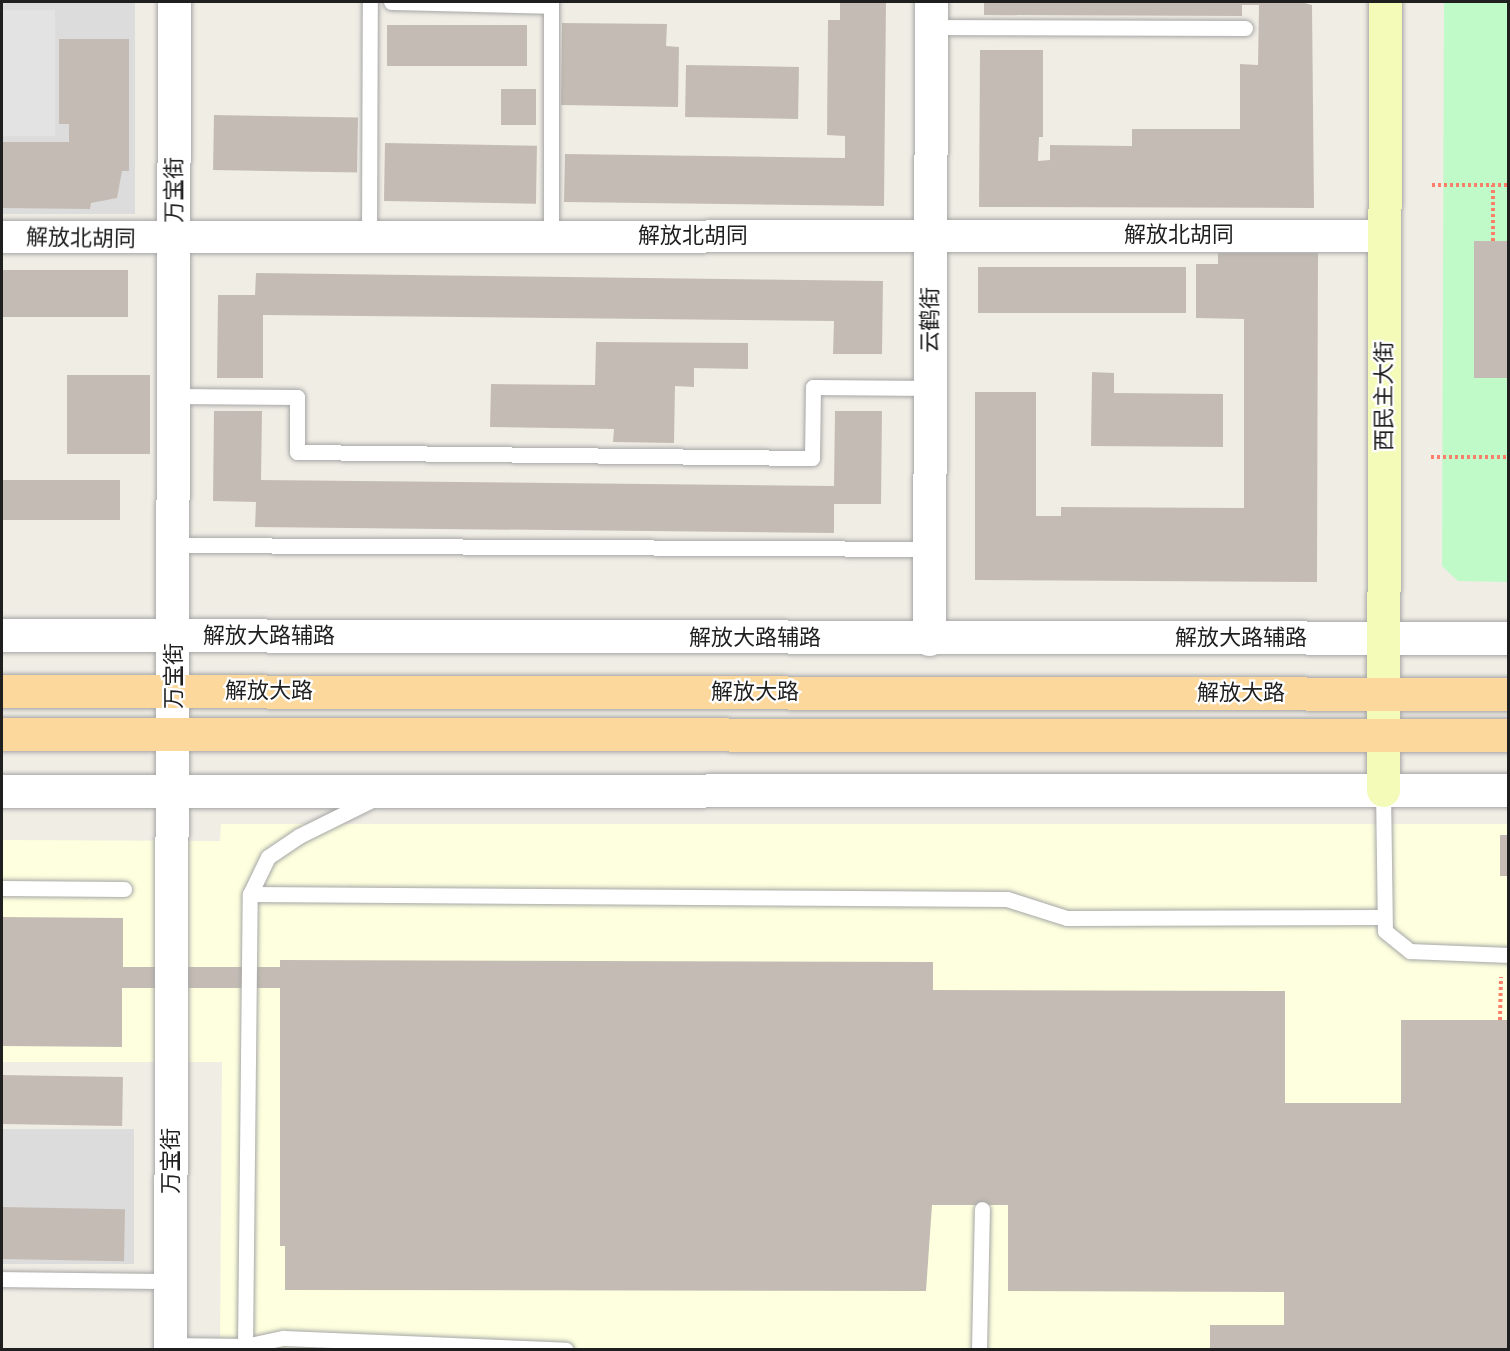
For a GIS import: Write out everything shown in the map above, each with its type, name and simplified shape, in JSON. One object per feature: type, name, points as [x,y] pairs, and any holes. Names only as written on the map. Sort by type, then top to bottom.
[{"type":"main road","name":"西民主大街","points":[[1383,790],[1384,2]]},
{"type":"main road","name":"解放大路","points":[[2,691],[1509,694]]},
{"type":"main road","name":"解放大路","points":[[2,734],[1509,735]]},
{"type":"street","name":"万宝街","points":[[170,1347],[174,636],[174,2]]},
{"type":"street","name":"云鹤街","points":[[929,639],[931,14]]},
{"type":"street","name":"解放北胡同","points":[[2,237],[174,240],[930,234],[1384,236]]},
{"type":"street","name":"解放大路辅路","points":[[2,635],[929,639],[1509,638]]},
{"type":"street","points":[[2,791],[1509,790]]},
{"type":"lane","points":[[369,238],[370,2]]},
{"type":"lane","points":[[391,2],[551,4],[552,237]]},
{"type":"lane","points":[[931,14],[1245,28]]},
{"type":"lane","points":[[174,396],[297,397],[297,452],[812,458],[813,387],[930,388]]},
{"type":"lane","points":[[174,545],[930,549]]},
{"type":"lane","points":[[1383,790],[1385,931],[1410,951],[1505,955]]},
{"type":"lane","points":[[249,1348],[250,894],[268,857],[299,836],[391,791]]},
{"type":"lane","points":[[2,888],[124,890]]},
{"type":"lane","points":[[250,894],[1007,898],[1066,918],[1384,917]]},
{"type":"lane","points":[[979,1350],[982,1209]]},
{"type":"lane","points":[[2,1280],[171,1281]]},
{"type":"lane","points":[[170,1347],[249,1348],[284,1338],[566,1350]]},
{"type":"path","points":[[1432,185],[1509,185]]},
{"type":"path","points":[[1493,185],[1493,241]]},
{"type":"path","points":[[1431,457],[1509,457]]},
{"type":"path","points":[[1500,1020],[1505,955]]},
{"type":"shaded area","points":[[2,2],[135,2],[135,214],[2,214]]},
{"type":"shaded area","points":[[2,10],[55,10],[55,136],[2,136]]},
{"type":"shaded area","points":[[221,824],[1508,824],[1508,1349],[220,1349],[222,1062],[2,1062],[2,840],[220,841]]},
{"type":"shaded area","points":[[2,1129],[134,1129],[134,1264],[2,1264]]},
{"type":"green space","points":[[1444,2],[1508,2],[1508,582],[1458,581],[1442,566]]},
{"type":"building","points":[[840,2],[886,2],[884,206],[564,202],[565,154],[845,158],[845,136],[827,135],[828,20],[840,20]]},
{"type":"building","points":[[984,2],[1301,2],[1312,5],[1314,208],[979,207],[980,50],[1043,50],[1043,137],[1039,137],[1038,161],[1050,160],[1050,145],[1132,146],[1132,129],[1240,129],[1240,64],[1258,65],[1259,5],[1242,5],[1242,16],[984,15]]},
{"type":"building","points":[[562,23],[667,24],[666,46],[679,47],[678,107],[561,105]]},
{"type":"building","points":[[387,25],[527,25],[527,66],[387,66]]},
{"type":"building","points":[[59,39],[129,39],[129,171],[122,171],[117,198],[91,203],[90,209],[2,208],[2,142],[69,142],[69,124],[59,124]]},
{"type":"building","points":[[686,65],[799,67],[798,119],[685,117]]},
{"type":"building","points":[[501,89],[536,89],[536,125],[501,125]]},
{"type":"building","points":[[214,115],[358,118],[357,173],[213,170]]},
{"type":"building","points":[[385,143],[537,146],[536,204],[384,201]]},
{"type":"building","points":[[1474,241],[1508,241],[1508,378],[1474,378]]},
{"type":"building","points":[[1218,253],[1318,253],[1317,582],[975,580],[975,392],[1036,392],[1036,516],[1061,516],[1061,507],[1244,508],[1244,319],[1196,318],[1196,264],[1218,264]]},
{"type":"building","points":[[978,267],[1186,267],[1186,313],[978,313]]},
{"type":"building","points":[[2,270],[128,270],[128,317],[2,317]]},
{"type":"building","points":[[256,273],[883,281],[882,354],[833,354],[834,321],[263,315],[263,378],[217,378],[218,295],[255,295]]},
{"type":"building","points":[[596,342],[748,343],[748,369],[694,368],[694,387],[675,386],[674,443],[613,442],[614,429],[490,427],[491,384],[595,385]]},
{"type":"building","points":[[1092,372],[1114,373],[1114,393],[1223,394],[1223,447],[1091,446]]},
{"type":"building","points":[[67,375],[150,375],[150,454],[67,454]]},
{"type":"building","points":[[214,411],[262,411],[261,480],[834,486],[835,411],[882,411],[881,504],[834,504],[834,533],[255,527],[256,502],[213,501]]},
{"type":"building","points":[[2,480],[120,480],[120,520],[2,520]]},
{"type":"building","points":[[1500,835],[1508,835],[1508,876],[1500,876]]},
{"type":"building","points":[[2,917],[123,918],[123,967],[280,967],[280,960],[933,962],[933,990],[1285,991],[1285,1103],[1401,1103],[1401,1020],[1508,1020],[1508,1350],[1210,1350],[1210,1325],[1284,1325],[1284,1292],[1008,1291],[1008,1205],[932,1205],[926,1291],[285,1290],[285,1246],[280,1246],[280,988],[122,988],[122,1047],[2,1046]]},
{"type":"building","points":[[2,1075],[123,1077],[122,1126],[2,1124]]},
{"type":"building","points":[[2,1207],[125,1209],[124,1261],[2,1259]]}]
